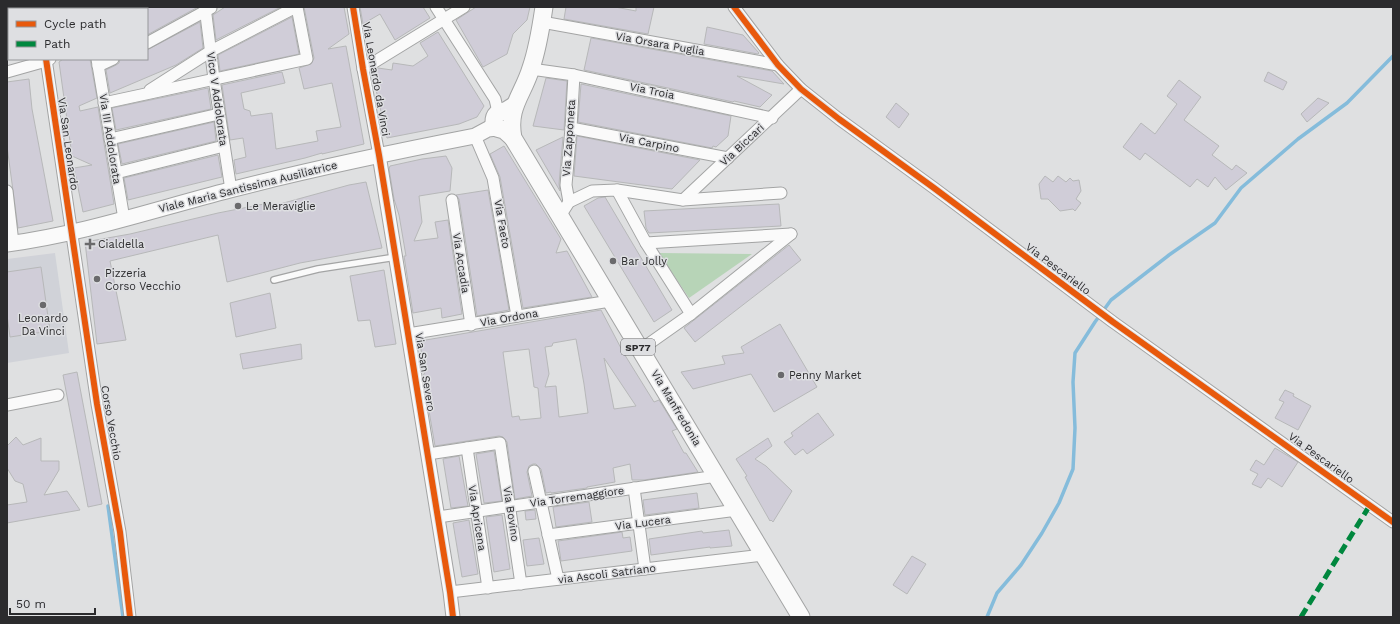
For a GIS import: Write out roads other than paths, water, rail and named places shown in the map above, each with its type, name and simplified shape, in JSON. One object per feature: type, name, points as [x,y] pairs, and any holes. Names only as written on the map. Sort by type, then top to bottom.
[{"type":"main road","points":[[501,123],[531,69],[543,15]]},
{"type":"main road","name":"Viale Maria Santissima Ausiliatrice","points":[[10,243],[71,232],[231,190],[501,123]]},
{"type":"main road","name":"Via Manfredonia","points":[[501,123],[560,216],[801,617]]},
{"type":"street","points":[[104,103],[307,59],[296,7],[211,51],[144,94]]},
{"type":"street","name":"Via Leonardo da Vinci","points":[[353,7],[379,154]]},
{"type":"street","name":"Via Faeto","points":[[436,7],[495,99],[501,123],[493,178],[517,316]]},
{"type":"street","points":[[363,69],[464,7]]},
{"type":"street","name":"Via Pescariello","points":[[734,7],[778,65],[801,89],[839,120],[934,188],[1113,322],[1393,522]]},
{"type":"street","points":[[148,42],[208,8]]},
{"type":"street","name":"Vico V Addolorata","points":[[208,8],[214,79],[231,190]]},
{"type":"street","name":"Via Orsara Puglia","points":[[543,15],[778,65]]},
{"type":"street","points":[[7,72],[18,64],[47,60]]},
{"type":"street","name":"Via San Leonardo","points":[[47,60],[71,232]]},
{"type":"street","points":[[97,63],[109,60]]},
{"type":"street","name":"Via III Addolorata","points":[[97,63],[124,219]]},
{"type":"street","name":"Via Troia","points":[[531,69],[574,75],[772,118]]},
{"type":"street","name":"Via Zapponeta","points":[[570,202],[566,184],[574,75]]},
{"type":"street","name":"Via Biccari","points":[[683,200],[772,118],[801,89]]},
{"type":"street","points":[[110,139],[219,114]]},
{"type":"street","name":"Via Carpino","points":[[571,128],[728,158]]},
{"type":"street","points":[[116,172],[224,146]]},
{"type":"street","name":"Via San Severo","points":[[379,154],[453,617]]},
{"type":"street","points":[[560,216],[570,202],[592,191],[617,190],[683,200],[781,193]]},
{"type":"street","points":[[617,190],[646,243],[691,314]]},
{"type":"street","points":[[7,191],[10,243]]},
{"type":"street","name":"Via Accadia","points":[[452,200],[471,325]]},
{"type":"street","name":"Corso Vecchio","points":[[71,232],[96,396],[120,532],[130,617]]},
{"type":"street","points":[[640,350],[691,314],[790,234],[646,243]]},
{"type":"street","name":"Via Ordona","points":[[408,334],[471,325],[610,301]]},
{"type":"street","points":[[7,405],[58,396]]},
{"type":"street","name":"Via Bovino","points":[[467,448],[500,444],[521,584]]},
{"type":"street","points":[[428,454],[467,448]]},
{"type":"street","name":"Via Apricena","points":[[467,448],[488,588]]},
{"type":"street","points":[[534,471],[558,579]]},
{"type":"street","name":"Via Torremaggiore","points":[[438,517],[717,476]]},
{"type":"street","points":[[634,488],[645,569]]},
{"type":"street","name":"Via Lucera","points":[[548,535],[737,510]]},
{"type":"street","name":"via Ascoli Satriano","points":[[450,592],[763,555]]},
{"type":"lane","points":[[274,280],[318,269],[396,257]]},
{"type":"waterway","points":[[987,617],[997,593],[1021,565],[1042,533],[1059,503],[1073,469],[1075,428],[1073,382],[1075,353],[1095,322],[1111,300],[1169,255],[1215,223],[1241,188],[1298,139],[1347,103],[1393,56]]},
{"type":"waterway","points":[[108,506],[123,617]]},
{"type":"place","name":"Le Meraviglie","points":[[238,206]]},
{"type":"place","name":"Cialdella","points":[[90,244]]},
{"type":"place","name":"Bar Jolly","points":[[613,261]]},
{"type":"place","name":"Pizzeria Corso Vecchio","points":[[97,279]]},
{"type":"place","name":"Leonardo Da Vinci","points":[[43,305]]},
{"type":"place","name":"Penny Market","points":[[781,375]]}]
